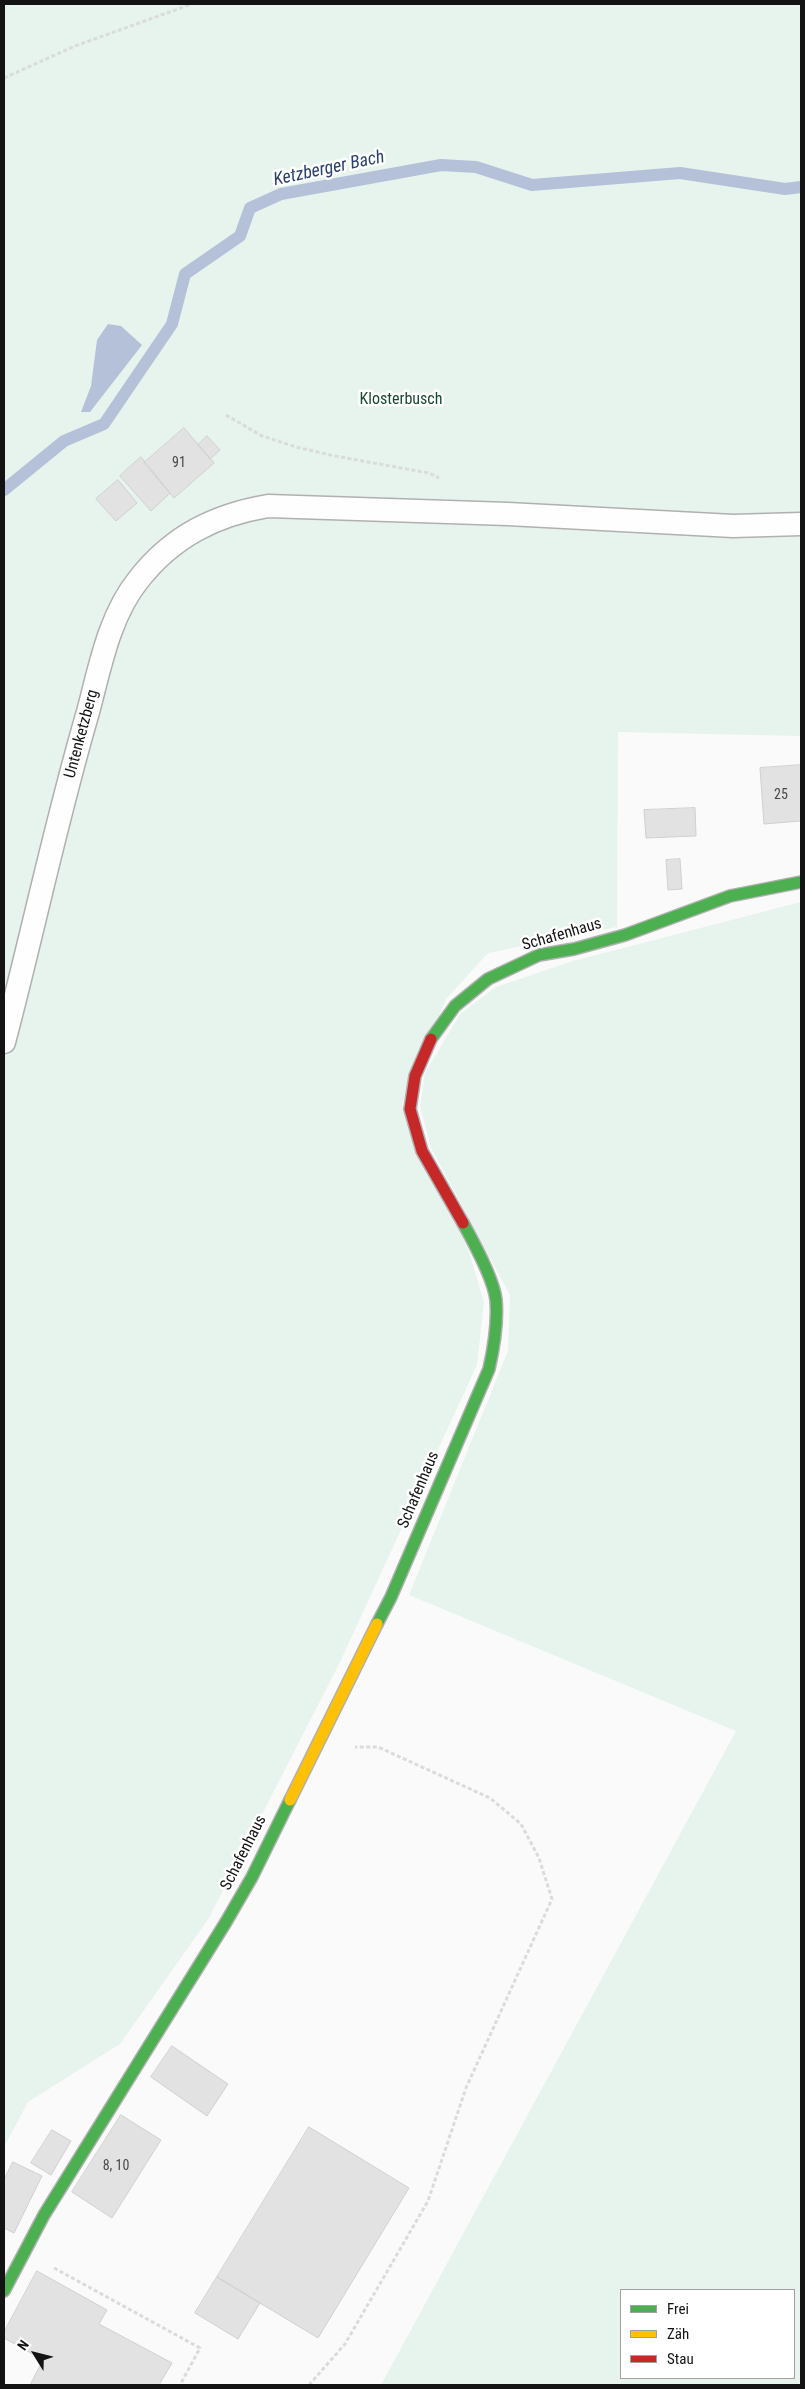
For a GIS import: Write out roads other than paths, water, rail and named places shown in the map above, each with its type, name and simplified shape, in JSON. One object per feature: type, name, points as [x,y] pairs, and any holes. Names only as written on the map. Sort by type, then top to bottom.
[{"type":"street","name":"Schafenhaus","points":[[4,2291],[44,2215],[226,1922],[252,1876],[312,1752],[391,1598],[489,1369],[495,1345],[496,1298],[476,1248],[422,1151],[410,1109],[415,1076],[427,1044],[455,1006],[488,980],[539,955],[574,949],[626,935],[730,896],[801,882]]},
{"type":"lane","name":"Untenketzberg","points":[[4,1042],[77,749],[116,618],[139,579],[183,538],[214,520],[238,511],[268,506],[508,514],[733,526],[801,524]]},
{"type":"water","points":[[108,324],[121,326],[142,345],[90,412],[81,412],[91,386],[97,340]]},
{"type":"waterway","name":"Ketzberger Bach","points":[[4,490],[64,441],[104,424],[172,324],[185,274],[240,236],[250,208],[281,194],[441,165],[476,167],[532,185],[680,173],[785,189],[801,187]]},
{"type":"park label","name":"Klosterbusch","points":[[401,400]]}]
